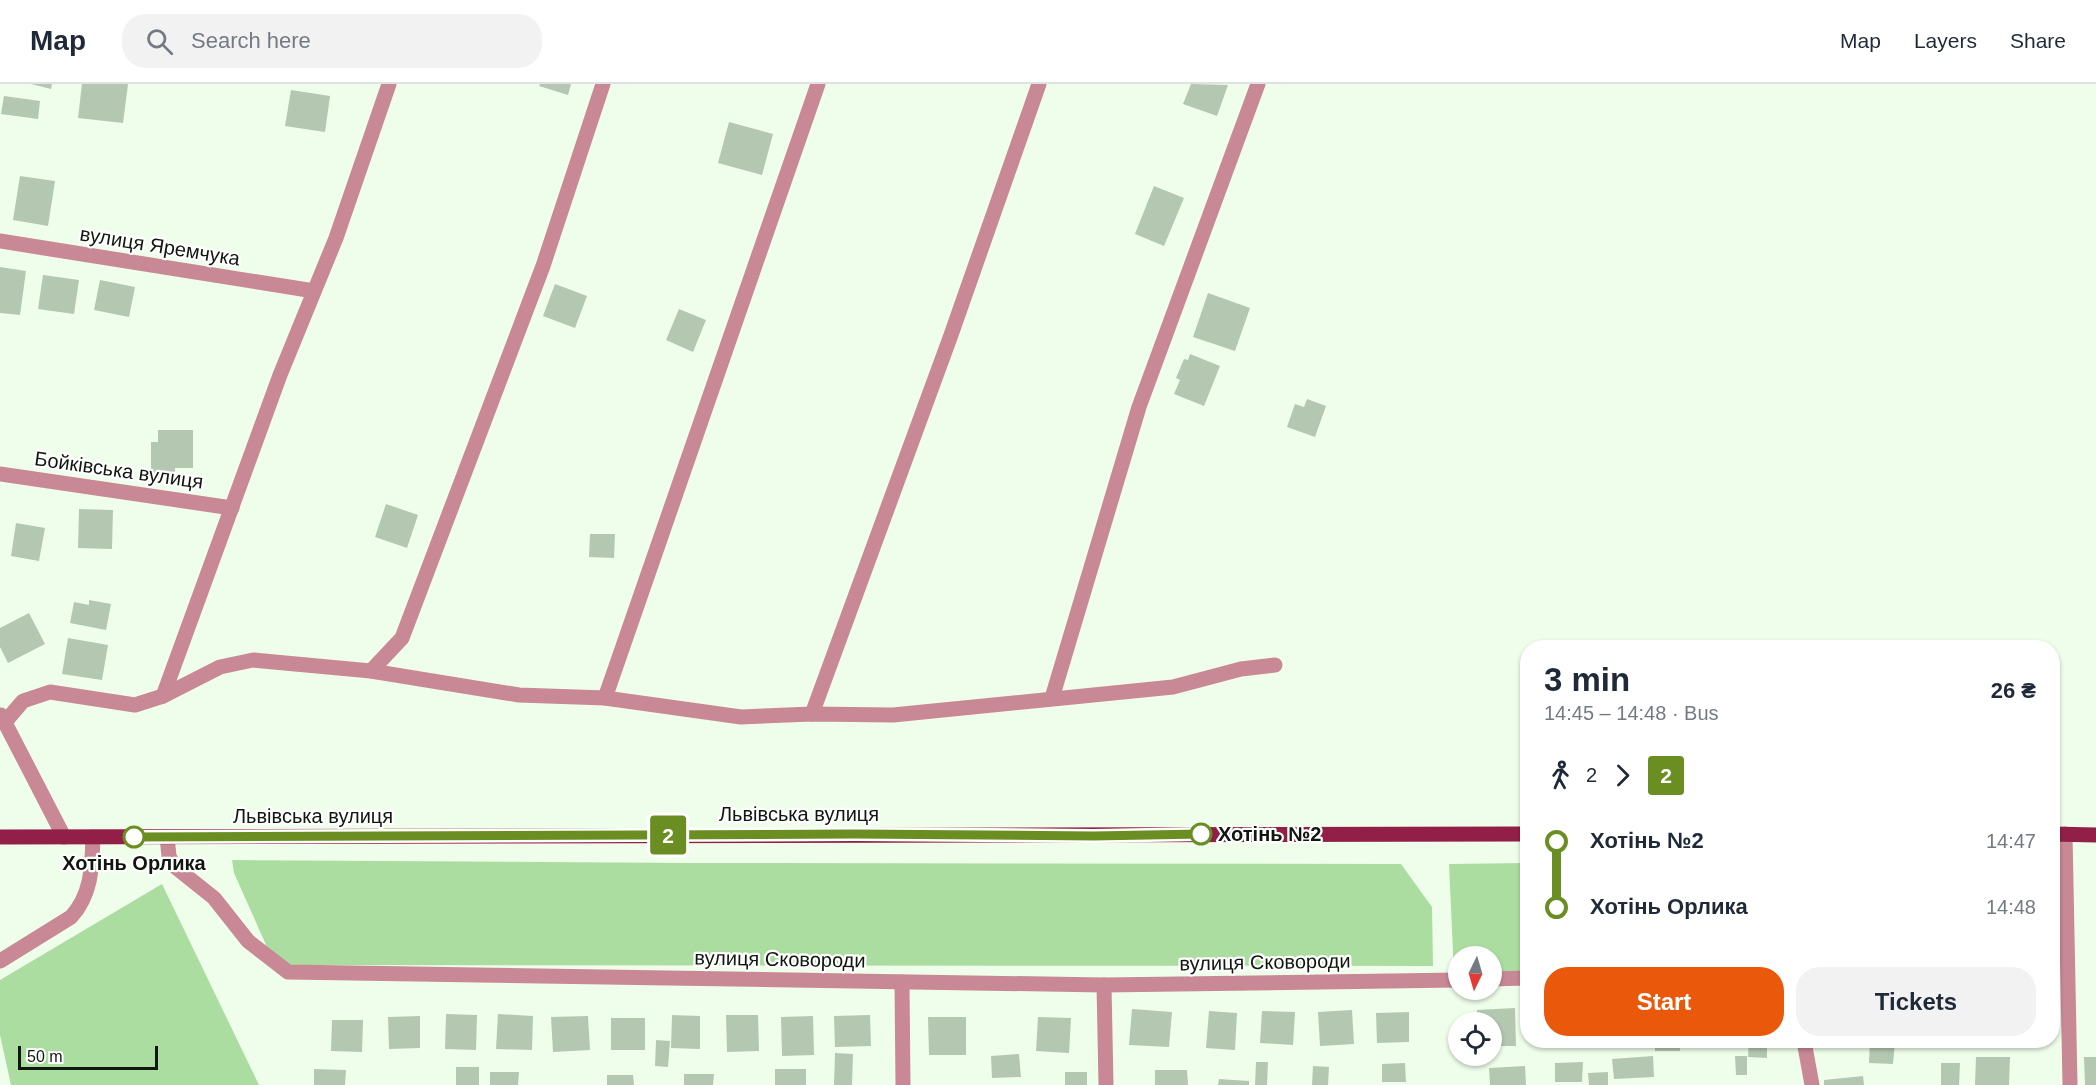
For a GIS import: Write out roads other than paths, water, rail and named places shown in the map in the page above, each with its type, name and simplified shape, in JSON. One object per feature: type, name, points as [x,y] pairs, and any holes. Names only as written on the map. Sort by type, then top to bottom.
[{"type":"main road","name":"Львівська вулиця","points":[[0,837],[1520,834]]},
{"type":"main road","points":[[2060,834],[2096,835]]},
{"type":"street","points":[[163,696],[280,375],[336,238],[389,84]]},
{"type":"street","points":[[371,671],[402,638],[543,266],[603,84]]},
{"type":"street","points":[[605,698],[818,84]]},
{"type":"street","points":[[812,714],[951,335],[1039,84]]},
{"type":"street","points":[[1052,698],[1139,407],[1258,84]]},
{"type":"street","name":"вулиця Яремчука","points":[[0,242],[314,291]]},
{"type":"street","name":"Бойківська вулиця","points":[[0,474],[232,508]]},
{"type":"street","points":[[64,837],[2,719],[23,701],[50,692],[135,705],[163,696],[220,667],[253,660],[371,671],[519,695],[605,698],[741,717],[812,714],[893,715],[1173,687],[1241,669],[1275,665]]},
{"type":"street","points":[[0,961],[71,917],[80,907],[87,892],[92,868],[93,837]]},
{"type":"street","name":"вулиця Сковороди","points":[[167,837],[169,856],[174,866],[213,898],[248,941],[288,972],[1104,985],[1448,980]]},
{"type":"street","points":[[2060,857],[2070,1085]]},
{"type":"street","points":[[1502,979],[1520,978]]},
{"type":"street","points":[[902,982],[903,1085]]},
{"type":"street","points":[[1104,985],[1106,1085]]},
{"type":"street","points":[[1805,1048],[1812,1085]]},
{"type":"place","name":"Хотінь №2","points":[[1201,834]]},
{"type":"place","name":"Хотінь Орлика","points":[[134,837]]}]
